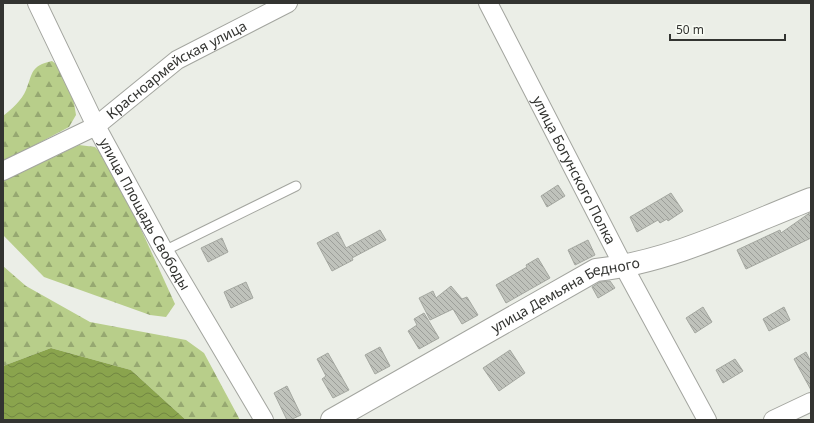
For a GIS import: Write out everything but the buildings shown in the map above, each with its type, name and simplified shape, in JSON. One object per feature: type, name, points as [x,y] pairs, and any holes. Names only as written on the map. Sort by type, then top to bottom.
[{"type":"street","name":"улица Площадь Свободы","points":[[37,3],[96,126],[164,251],[264,420]]},
{"type":"street","name":"Красноармейская улица","points":[[3,171],[96,126],[177,60],[288,3]]},
{"type":"street","name":"улица Богунского Полка","points":[[488,3],[624,267],[708,420]]},
{"type":"street","name":"улица Демьяна Бедного","points":[[332,420],[596,270],[624,267],[664,256],[811,198]]},
{"type":"street","points":[[773,420],[811,402]]},
{"type":"lane","points":[[164,251],[296,186]]},
{"type":"green space","points":[[52,61],[61,68],[72,91],[76,115],[69,127],[3,162],[3,116],[13,108],[22,97],[33,71],[40,65]]},
{"type":"green space","points":[[79,145],[95,147],[111,163],[175,304],[166,317],[150,315],[44,277],[3,235],[3,181]]},
{"type":"green space","points":[[3,266],[26,286],[90,322],[186,340],[204,353],[240,420],[186,420],[131,370],[51,348],[3,366]]},
{"type":"water","points":[[51,348],[131,370],[186,420],[3,420],[3,366]]}]
